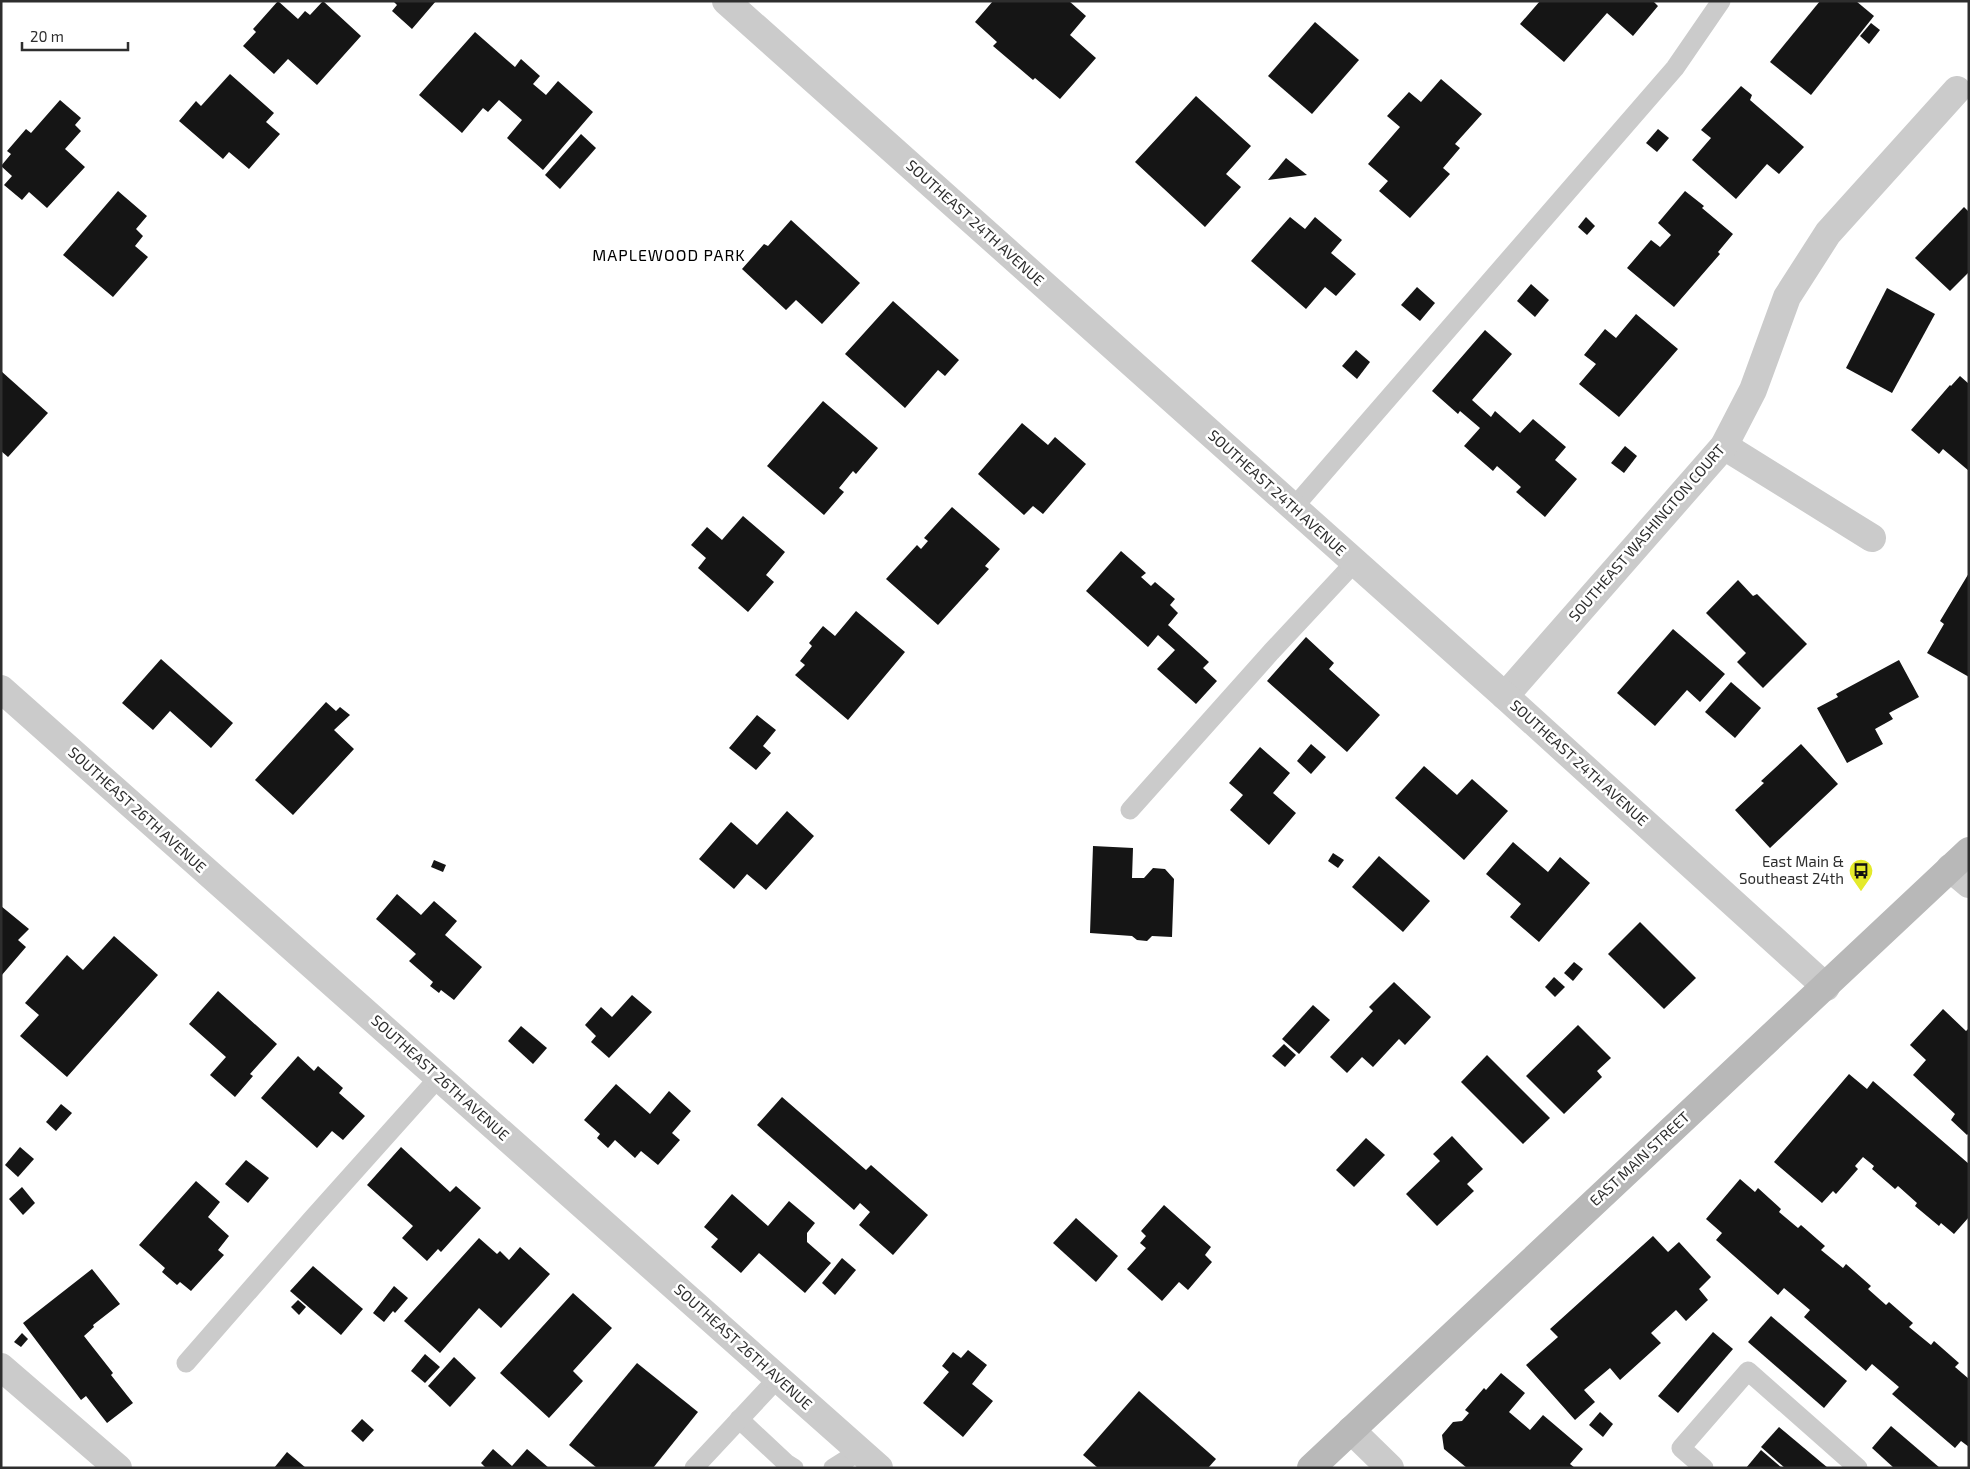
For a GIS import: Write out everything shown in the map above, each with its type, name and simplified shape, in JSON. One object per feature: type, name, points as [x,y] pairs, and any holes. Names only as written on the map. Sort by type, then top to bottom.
[{"type":"main road","name":"EAST MAIN STREET","points":[[1311,1468],[1826,987],[1963,868]]},
{"type":"street","name":"SOUTHEAST 24TH AVENUE","points":[[726,1],[1505,696],[1826,987]]},
{"type":"street","name":"SOUTHEAST WASHINGTON COURT","points":[[1505,696],[1724,446],[1753,390],[1787,297],[1828,233],[1957,90]]},
{"type":"street","points":[[1724,446],[1872,538]]},
{"type":"street","name":"SOUTHEAST 26TH AVENUE","points":[[1,689],[869,1459]]},
{"type":"street","points":[[1,1367],[118,1468]]},
{"type":"street","points":[[1351,1430],[1390,1468]]},
{"type":"lane","points":[[1294,507],[1675,68],[1721,1]]},
{"type":"lane","points":[[1130,810],[1271,652],[1355,562]]},
{"type":"lane","points":[[186,1363],[310,1220],[439,1077]]},
{"type":"lane","points":[[1704,1468],[1680,1448],[1748,1371],[1858,1468]]},
{"type":"lane","points":[[694,1468],[778,1378]]},
{"type":"lane","points":[[739,1419],[794,1468]]},
{"type":"lane","points":[[833,1468],[869,1459]]},
{"type":"building","points":[[278,1],[298,19],[305,11],[310,15],[323,1],[361,36],[317,85],[288,59],[274,74],[243,46],[256,32],[253,29]]},
{"type":"building","points":[[393,1],[436,1],[412,29],[392,11],[397,5]]},
{"type":"building","points":[[993,1],[1069,1],[1086,16],[1070,35],[1096,58],[1060,99],[1035,78],[1033,80],[993,46],[997,42],[975,22]]},
{"type":"building","points":[[1540,1],[1653,1],[1658,6],[1633,36],[1607,13],[1564,62],[1520,24]]},
{"type":"building","points":[[1820,1],[1856,1],[1874,16],[1811,95],[1770,62]]},
{"type":"building","points":[[1315,22],[1359,60],[1312,114],[1268,76]]},
{"type":"building","points":[[1871,23],[1880,30],[1869,44],[1860,36]]},
{"type":"building","points":[[475,32],[515,67],[521,59],[540,76],[533,84],[546,95],[558,81],[593,112],[543,170],[507,138],[522,120],[499,100],[488,112],[483,108],[462,133],[419,95]]},
{"type":"building","points":[[230,74],[274,113],[266,122],[280,134],[249,169],[229,152],[223,159],[179,121],[196,101],[201,106]]},
{"type":"building","points":[[1441,79],[1482,114],[1455,144],[1460,148],[1443,168],[1450,174],[1410,218],[1379,191],[1388,181],[1368,164],[1400,127],[1387,116],[1409,92],[1421,102]]},
{"type":"building","points":[[1741,86],[1752,95],[1750,100],[1804,147],[1779,174],[1767,164],[1736,199],[1692,160],[1711,138],[1701,130]]},
{"type":"building","points":[[1196,96],[1251,146],[1226,174],[1241,187],[1205,227],[1135,162]]},
{"type":"building","points":[[60,100],[81,118],[75,125],[81,131],[65,149],[85,167],[47,208],[29,192],[22,200],[4,185],[12,176],[1,166],[11,154],[7,151],[26,129],[31,133]]},
{"type":"building","points":[[1658,129],[1669,138],[1657,152],[1646,143]]},
{"type":"building","points":[[581,134],[596,148],[560,189],[545,175]]},
{"type":"building","points":[[1286,158],[1307,175],[1268,180]]},
{"type":"building","points":[[118,191],[147,216],[136,229],[143,236],[135,246],[148,257],[113,297],[63,255]]},
{"type":"building","points":[[1685,191],[1704,206],[1702,208],[1733,234],[1718,252],[1720,254],[1674,307],[1627,268],[1651,240],[1660,247],[1671,235],[1658,223]]},
{"type":"building","points":[[1964,207],[1969,212],[1969,272],[1950,291],[1915,258]]},
{"type":"building","points":[[1290,217],[1305,229],[1315,217],[1342,240],[1331,253],[1356,274],[1336,296],[1325,287],[1306,309],[1251,261]]},
{"type":"building","points":[[1586,217],[1595,226],[1587,235],[1578,227]]},
{"type":"building","points":[[791,220],[860,283],[822,324],[796,300],[786,310],[742,269],[764,244],[768,246]]},
{"type":"building","points":[[1531,284],[1549,300],[1535,317],[1517,301]]},
{"type":"building","points":[[1417,287],[1435,303],[1420,321],[1401,305]]},
{"type":"building","points":[[1887,288],[1935,314],[1892,393],[1846,368]]},
{"type":"building","points":[[893,301],[959,360],[945,376],[938,370],[905,408],[845,354]]},
{"type":"building","points":[[1636,314],[1678,349],[1619,417],[1579,384],[1596,364],[1584,355],[1605,329],[1616,338]]},
{"type":"building","points":[[1485,330],[1512,354],[1472,400],[1491,417],[1495,411],[1520,433],[1533,419],[1566,447],[1555,460],[1577,479],[1545,517],[1516,492],[1521,487],[1497,466],[1493,471],[1464,446],[1480,428],[1460,411],[1458,414],[1432,391]]},
{"type":"building","points":[[1356,350],[1370,362],[1357,379],[1342,366]]},
{"type":"building","points":[[1,371],[48,413],[8,457],[1,451]]},
{"type":"building","points":[[1960,376],[1969,384],[1969,471],[1943,449],[1939,454],[1911,430]]},
{"type":"building","points":[[823,401],[878,448],[856,474],[853,471],[839,488],[844,492],[824,515],[767,466]]},
{"type":"building","points":[[1022,423],[1048,445],[1055,437],[1086,464],[1043,514],[1033,506],[1024,515],[978,474]]},
{"type":"building","points":[[1625,446],[1637,456],[1624,473],[1611,463]]},
{"type":"building","points":[[952,507],[1000,549],[985,566],[989,569],[938,625],[886,579],[917,545],[921,549],[928,541],[924,538]]},
{"type":"building","points":[[743,516],[785,552],[766,575],[774,582],[748,612],[698,568],[706,558],[691,545],[707,527],[722,540]]},
{"type":"building","points":[[1121,551],[1146,573],[1141,577],[1151,586],[1155,582],[1175,599],[1170,605],[1178,613],[1168,625],[1209,662],[1203,668],[1217,681],[1196,704],[1157,669],[1175,650],[1158,635],[1148,647],[1086,591]]},
{"type":"building","points":[[1969,573],[1969,677],[1927,653],[1944,624],[1940,621]]},
{"type":"building","points":[[1738,580],[1753,596],[1757,594],[1807,644],[1763,688],[1737,662],[1746,653],[1706,613]]},
{"type":"building","points":[[856,611],[905,652],[848,720],[795,675],[805,665],[800,661],[812,646],[809,643],[823,626],[835,636]]},
{"type":"building","points":[[1673,629],[1725,674],[1700,702],[1687,690],[1655,726],[1617,693]]},
{"type":"building","points":[[1306,637],[1334,663],[1329,669],[1380,715],[1347,752],[1267,681]]},
{"type":"building","points":[[161,659],[233,723],[211,748],[170,711],[153,730],[122,703]]},
{"type":"building","points":[[1899,660],[1919,697],[1889,713],[1893,719],[1875,729],[1883,744],[1847,763],[1817,708],[1838,697],[1836,694]]},
{"type":"building","points":[[1731,682],[1761,708],[1735,738],[1705,712]]},
{"type":"building","points":[[326,702],[336,711],[340,707],[350,715],[334,730],[354,749],[293,815],[255,780]]},
{"type":"building","points":[[757,715],[776,730],[763,746],[771,753],[756,770],[729,748]]},
{"type":"building","points":[[1311,744],[1326,757],[1311,774],[1297,761]]},
{"type":"building","points":[[1801,744],[1838,784],[1770,848],[1735,810],[1764,783],[1761,781]]},
{"type":"building","points":[[1260,747],[1290,773],[1273,793],[1296,813],[1269,845],[1230,810],[1243,795],[1229,783]]},
{"type":"building","points":[[1424,766],[1457,795],[1472,779],[1508,811],[1464,860],[1395,798]]},
{"type":"building","points":[[787,811],[814,836],[766,890],[747,874],[734,889],[699,859],[731,822],[757,845]]},
{"type":"building","points":[[1513,842],[1548,872],[1560,857],[1590,883],[1539,942],[1510,917],[1521,904],[1486,874]]},
{"type":"building","points":[[1093,846],[1133,848],[1132,878],[1144,878],[1153,868],[1165,869],[1174,879],[1172,937],[1152,936],[1147,941],[1137,940],[1132,936],[1090,933]]},
{"type":"building","points":[[1333,853],[1344,860],[1338,868],[1328,861]]},
{"type":"building","points":[[1379,856],[1430,901],[1403,932],[1352,887]]},
{"type":"building","points":[[434,860],[446,865],[443,872],[431,867]]},
{"type":"building","points":[[397,894],[421,915],[434,901],[457,921],[445,935],[482,967],[454,1000],[441,990],[439,993],[430,986],[433,982],[409,961],[416,954],[376,919]]},
{"type":"building","points":[[1,906],[29,929],[18,940],[26,947],[1,976]]},
{"type":"building","points":[[1640,922],[1696,978],[1664,1009],[1608,954]]},
{"type":"building","points":[[114,936],[158,975],[67,1077],[20,1036],[39,1015],[25,1003],[67,955],[83,970]]},
{"type":"building","points":[[1574,962],[1583,969],[1573,981],[1564,973]]},
{"type":"building","points":[[1554,977],[1565,987],[1555,997],[1545,987]]},
{"type":"building","points":[[1394,982],[1431,1017],[1405,1045],[1399,1039],[1373,1067],[1362,1057],[1347,1073],[1330,1057],[1373,1011],[1369,1007]]},
{"type":"building","points":[[218,991],[277,1044],[250,1074],[253,1076],[235,1097],[210,1075],[226,1057],[189,1024]]},
{"type":"building","points":[[632,995],[652,1012],[609,1058],[591,1042],[596,1036],[585,1025],[601,1007],[612,1017]]},
{"type":"building","points":[[1313,1005],[1330,1020],[1299,1054],[1282,1039]]},
{"type":"building","points":[[1943,1009],[1966,1031],[1969,1028],[1969,1133],[1967,1135],[1951,1120],[1955,1114],[1913,1075],[1926,1060],[1910,1045]]},
{"type":"building","points":[[1578,1025],[1611,1058],[1597,1071],[1602,1077],[1564,1114],[1526,1076]]},
{"type":"building","points":[[521,1026],[547,1048],[533,1064],[508,1041]]},
{"type":"building","points":[[1284,1044],[1296,1055],[1285,1067],[1272,1056]]},
{"type":"building","points":[[1487,1055],[1550,1118],[1523,1144],[1461,1082]]},
{"type":"building","points":[[298,1056],[314,1071],[318,1066],[343,1088],[339,1093],[365,1116],[343,1140],[332,1131],[317,1148],[261,1098]]},
{"type":"building","points":[[1849,1074],[1867,1089],[1873,1081],[1969,1164],[1969,1217],[1954,1234],[1941,1223],[1939,1226],[1915,1206],[1917,1203],[1898,1186],[1895,1189],[1872,1169],[1874,1166],[1863,1157],[1855,1166],[1858,1169],[1836,1194],[1833,1191],[1822,1203],[1774,1162]]},
{"type":"building","points":[[616,1084],[650,1114],[669,1091],[691,1111],[672,1133],[680,1140],[658,1165],[641,1151],[635,1158],[615,1140],[608,1148],[597,1138],[600,1134],[584,1120]]},
{"type":"building","points":[[782,1097],[866,1170],[871,1165],[928,1215],[893,1255],[859,1225],[870,1212],[860,1203],[854,1210],[757,1125]]},
{"type":"building","points":[[61,1104],[72,1113],[56,1131],[46,1122]]},
{"type":"building","points":[[1452,1136],[1483,1169],[1467,1184],[1474,1191],[1437,1226],[1406,1194],[1440,1161],[1433,1154]]},
{"type":"building","points":[[1366,1138],[1385,1155],[1354,1187],[1336,1170]]},
{"type":"building","points":[[20,1147],[34,1159],[18,1177],[5,1165]]},
{"type":"building","points":[[401,1147],[450,1192],[456,1186],[481,1208],[441,1252],[438,1249],[427,1261],[402,1238],[413,1226],[367,1185]]},
{"type":"building","points":[[246,1160],[269,1178],[248,1203],[225,1184]]},
{"type":"building","points":[[1740,1179],[1755,1192],[1758,1188],[1781,1209],[1779,1212],[1798,1228],[1801,1225],[1825,1246],[1821,1250],[1843,1268],[1846,1264],[1871,1286],[1868,1289],[1886,1305],[1889,1302],[1913,1323],[1909,1327],[1931,1345],[1934,1341],[1959,1363],[1955,1367],[1969,1379],[1969,1447],[1961,1441],[1955,1448],[1892,1394],[1899,1387],[1872,1364],[1866,1371],[1804,1317],[1810,1310],[1784,1288],[1778,1295],[1716,1240],[1722,1233],[1706,1219]]},
{"type":"building","points":[[196,1181],[220,1202],[208,1217],[229,1236],[218,1250],[224,1255],[191,1291],[180,1282],[177,1285],[162,1272],[165,1268],[139,1245]]},
{"type":"building","points":[[22,1187],[35,1203],[23,1215],[9,1199]]},
{"type":"building","points":[[732,1194],[768,1226],[789,1201],[815,1223],[807,1233],[807,1242],[831,1263],[805,1293],[759,1253],[741,1273],[711,1247],[718,1239],[704,1227]]},
{"type":"building","points":[[1164,1205],[1211,1247],[1205,1255],[1212,1262],[1188,1290],[1179,1282],[1162,1301],[1127,1269],[1146,1248],[1140,1243],[1146,1236],[1141,1231]]},
{"type":"building","points":[[1076,1218],[1118,1256],[1096,1282],[1053,1243]]},
{"type":"building","points":[[1653,1236],[1668,1252],[1679,1242],[1711,1277],[1699,1289],[1708,1300],[1686,1321],[1676,1310],[1651,1333],[1661,1343],[1620,1380],[1610,1368],[1584,1390],[1595,1402],[1575,1420],[1526,1365],[1558,1337],[1550,1329]]},
{"type":"building","points":[[479,1238],[497,1254],[500,1251],[509,1260],[520,1247],[550,1274],[501,1328],[479,1308],[440,1353],[404,1321]]},
{"type":"building","points":[[842,1258],[856,1270],[835,1295],[822,1283]]},
{"type":"building","points":[[313,1266],[363,1309],[341,1335],[290,1291]]},
{"type":"building","points":[[92,1269],[120,1304],[93,1325],[94,1327],[84,1336],[113,1373],[111,1375],[133,1403],[107,1423],[86,1396],[81,1400],[23,1323]]},
{"type":"building","points":[[394,1286],[408,1298],[384,1322],[373,1313]]},
{"type":"building","points":[[573,1293],[612,1328],[573,1371],[583,1381],[549,1418],[500,1373]]},
{"type":"building","points":[[298,1300],[306,1307],[299,1315],[291,1307]]},
{"type":"building","points":[[1771,1316],[1847,1381],[1824,1408],[1748,1342]]},
{"type":"building","points":[[1713,1332],[1733,1349],[1678,1413],[1658,1396]]},
{"type":"building","points":[[22,1333],[28,1339],[21,1347],[14,1342]]},
{"type":"building","points":[[968,1350],[987,1365],[972,1384],[993,1401],[963,1437],[923,1403],[949,1372],[942,1366],[953,1352],[961,1358]]},
{"type":"building","points":[[425,1354],[440,1367],[425,1383],[411,1371]]},
{"type":"building","points":[[454,1357],[476,1378],[450,1407],[428,1386]]},
{"type":"building","points":[[637,1363],[698,1412],[653,1468],[597,1468],[569,1445]]},
{"type":"building","points":[[1501,1373],[1525,1393],[1509,1412],[1530,1430],[1543,1415],[1583,1449],[1570,1464],[1575,1468],[1467,1468],[1444,1449],[1442,1435],[1453,1422],[1462,1421],[1469,1413],[1465,1410],[1484,1388],[1486,1390]]},
{"type":"building","points":[[1139,1391],[1216,1459],[1208,1468],[1098,1468],[1083,1455]]},
{"type":"building","points":[[1600,1412],[1613,1424],[1603,1437],[1589,1425]]},
{"type":"building","points":[[362,1419],[374,1430],[363,1442],[351,1431]]},
{"type":"building","points":[[1891,1426],[1940,1468],[1894,1468],[1872,1448]]},
{"type":"building","points":[[1779,1427],[1828,1468],[1785,1468],[1761,1447]]},
{"type":"building","points":[[493,1449],[512,1466],[527,1449],[549,1468],[486,1468],[481,1463]]},
{"type":"building","points":[[1761,1450],[1782,1468],[1746,1468]]},
{"type":"building","points":[[287,1452],[306,1468],[274,1468]]},
{"type":"place","name":"East Main & Southeast 24th","points":[[1861,892]]},
{"type":"district","name":"MAPLEWOOD PARK","points":[[669,255]]}]
